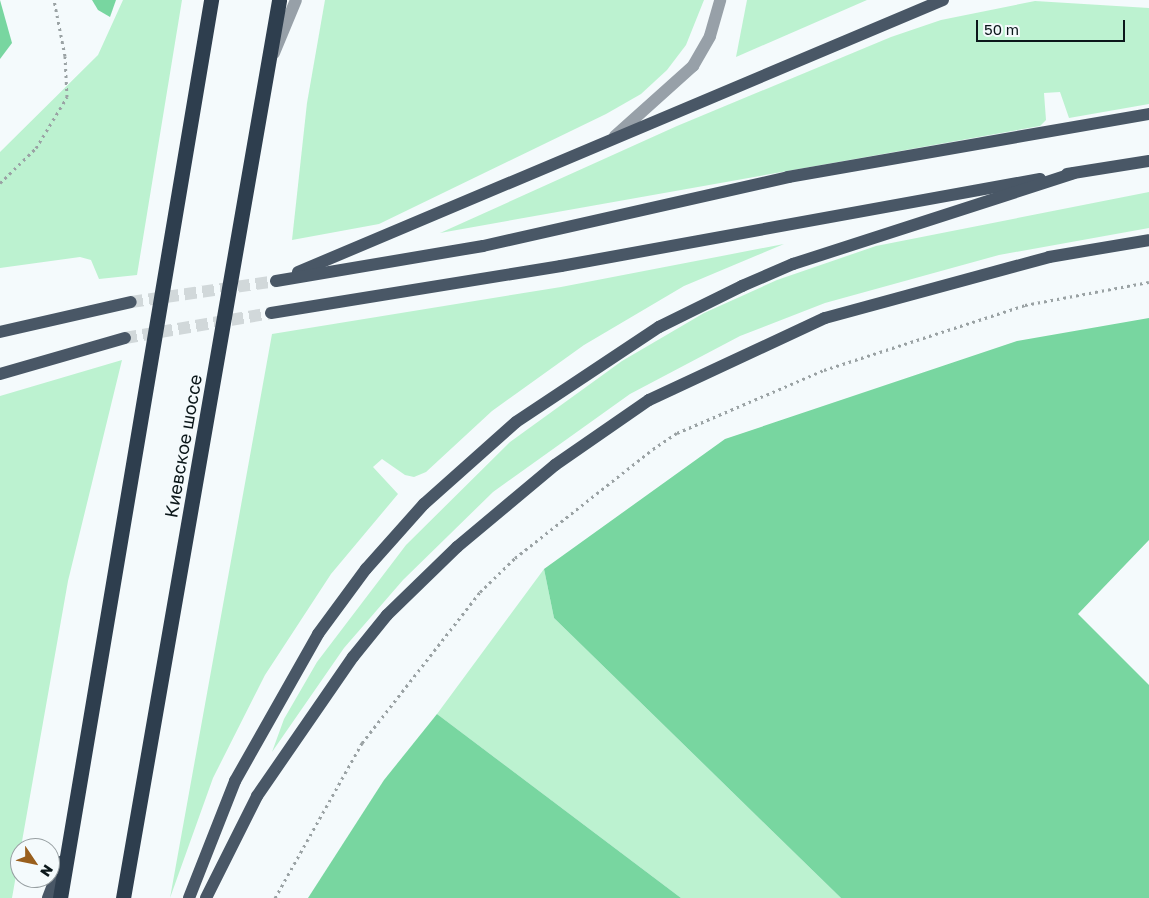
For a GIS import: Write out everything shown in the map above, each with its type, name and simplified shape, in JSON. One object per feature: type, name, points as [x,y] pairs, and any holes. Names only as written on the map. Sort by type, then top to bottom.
[{"type":"highway","points":[[60,898],[211,0]]},
{"type":"highway","name":"Киевское шоссе","points":[[124,898],[279,0]]},
{"type":"main road","points":[[942,0],[615,136],[276,281],[483,246],[788,177],[1149,114]]},
{"type":"main road","points":[[271,313],[524,272],[1149,161]]},
{"type":"main road","points":[[189,898],[235,781],[318,634],[366,569],[424,504],[516,422],[659,327],[742,286],[793,264],[1074,173]]},
{"type":"main road","points":[[206,898],[257,796],[353,657],[457,547],[555,465],[649,400],[825,318],[1049,257],[1149,240]]},
{"type":"main road","points":[[0,332],[132,302]]},
{"type":"main road","points":[[0,374],[125,338]]},
{"type":"main road","points":[[48,898],[70,844]]},
{"type":"street","points":[[268,70],[296,0]]},
{"type":"street","points":[[615,136],[693,66],[710,36],[720,0]]},
{"type":"path","points":[[0,183],[36,148],[67,97],[65,56],[54,0]]},
{"type":"path","points":[[275,898],[362,742],[480,592],[515,558],[653,449],[677,433],[824,370],[1025,305],[1149,282]]},
{"type":"green space","points":[[0,0],[12,43],[0,59]]},
{"type":"green space","points":[[92,0],[116,0],[110,17],[98,10]]},
{"type":"green space","points":[[123,0],[182,0],[137,275],[99,279],[91,260],[80,257],[0,268],[0,152],[98,55]]},
{"type":"green space","points":[[325,0],[704,0],[686,45],[667,70],[641,94],[606,114],[379,224],[292,240],[307,103]]},
{"type":"green space","points":[[747,0],[867,0],[736,57]]},
{"type":"green space","points":[[1035,1],[1149,8],[1149,104],[1069,118],[1060,92],[1044,93],[1046,120],[1040,126],[440,233],[677,126],[891,37],[941,20]]},
{"type":"green space","points":[[1149,192],[1149,228],[999,255],[825,303],[740,336],[630,394],[493,492],[403,580],[344,648],[272,752],[284,719],[317,662],[406,545],[510,442],[622,361],[704,313],[777,280],[876,246]]},
{"type":"green space","points":[[784,244],[684,286],[584,345],[492,411],[426,472],[414,477],[405,475],[382,459],[373,467],[398,494],[331,574],[265,675],[213,778],[170,898],[272,334],[561,287]]},
{"type":"green space","points":[[1149,318],[1149,540],[1078,614],[1149,685],[1149,898],[841,898],[554,618],[544,569],[725,439],[1017,341]]},
{"type":"green space","points":[[122,360],[68,581],[23,838],[10,838],[10,888],[14,888],[12,898],[0,898],[0,396]]},
{"type":"green space","points":[[544,569],[554,618],[841,898],[681,898],[437,714]]},
{"type":"green space","points":[[437,714],[681,898],[308,898],[384,780]]},
{"type":"tunnel","points":[[131,302],[276,281]]},
{"type":"tunnel","points":[[125,338],[271,313]]}]
